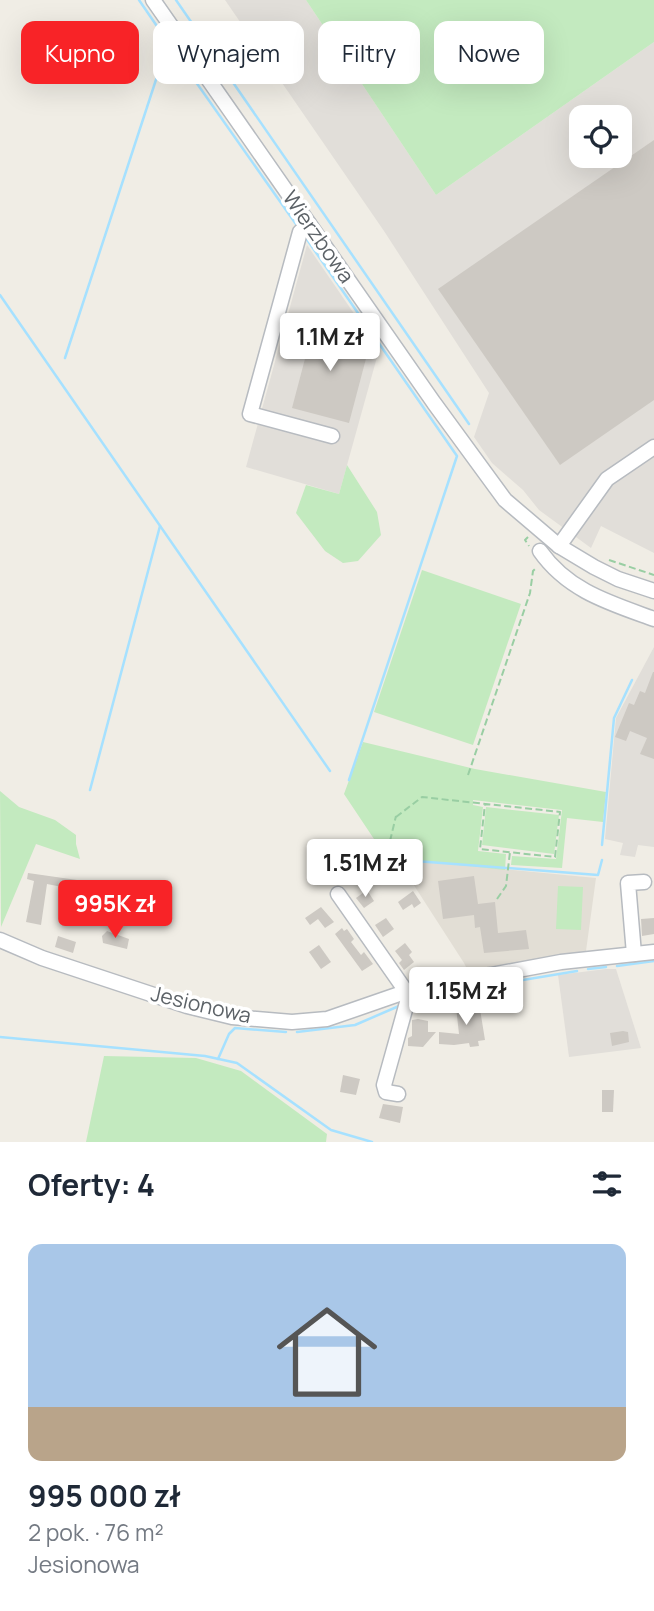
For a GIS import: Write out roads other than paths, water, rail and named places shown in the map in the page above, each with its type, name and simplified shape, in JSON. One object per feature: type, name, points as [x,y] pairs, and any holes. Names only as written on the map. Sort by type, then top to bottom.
[{"type":"street","name":"Wierzbowa","points":[[153,0],[179,50],[309,224],[505,500],[559,546],[618,579],[654,591]]},
{"type":"street","points":[[309,224],[300,232],[250,414],[332,436]]},
{"type":"street","points":[[559,546],[607,479],[654,447]]},
{"type":"street","points":[[543,556],[563,578],[578,589],[654,619]]},
{"type":"street","points":[[634,954],[628,883],[644,882]]},
{"type":"street","points":[[338,894],[408,999],[384,1085],[386,1091],[398,1094]]},
{"type":"street","name":"Jesionowa","points":[[0,940],[42,958],[169,1000],[232,1017],[308,1022],[327,1019],[442,982],[561,962],[654,952]]},
{"type":"waterway","points":[[139,0],[153,21]]},
{"type":"waterway","points":[[176,0],[469,424]]},
{"type":"waterway","points":[[65,358],[155,84]]},
{"type":"waterway","points":[[197,84],[298,227]]},
{"type":"waterway","points":[[306,238],[457,456],[349,780]]},
{"type":"waterway","points":[[0,295],[330,771]]},
{"type":"waterway","points":[[90,790],[160,526]]},
{"type":"waterway","points":[[602,845],[614,718],[632,680]]},
{"type":"waterway","points":[[402,860],[598,875],[602,860]]},
{"type":"waterway","points":[[617,966],[654,961]]},
{"type":"waterway","points":[[588,969],[606,967]]},
{"type":"waterway","points":[[463,990],[577,971]]},
{"type":"waterway","points":[[297,1032],[355,1025],[399,1006]]},
{"type":"waterway","points":[[218,1059],[229,1034],[235,1028],[286,1032]]},
{"type":"waterway","points":[[0,1037],[205,1056],[237,1063],[331,1130],[372,1142]]}]
